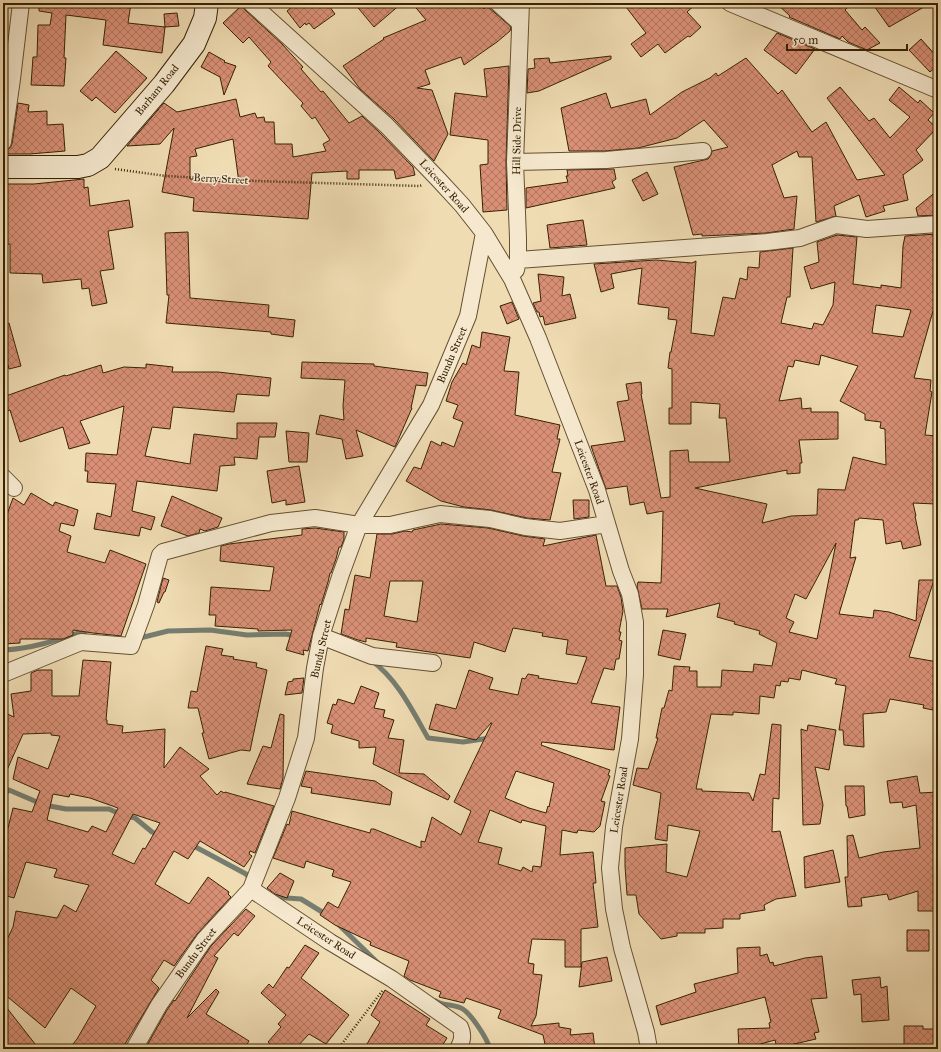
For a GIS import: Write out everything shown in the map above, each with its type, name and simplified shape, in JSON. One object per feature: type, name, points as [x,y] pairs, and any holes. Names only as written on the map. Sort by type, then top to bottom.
[{"type":"street","points":[[3,142],[8,79],[20,3]]},
{"type":"street","name":"Barham Road","points":[[88,165],[100,158],[164,84],[194,44],[205,18],[207,3]]},
{"type":"street","name":"Leicester Road","points":[[251,3],[387,126],[462,205],[484,233],[512,278],[538,338],[592,475],[620,571],[630,594],[635,622],[635,675],[630,739],[615,821],[610,868],[614,908],[622,948],[646,1032],[649,1049]]},
{"type":"street","points":[[498,3],[520,23]]},
{"type":"street","name":"Hill Side Drive","points":[[512,278],[518,260],[515,162],[521,3]]},
{"type":"street","points":[[730,3],[938,90]]},
{"type":"street","points":[[515,162],[606,160],[703,151]]},
{"type":"street","points":[[3,167],[88,165]]},
{"type":"street","points":[[518,260],[767,242],[800,238],[836,225],[867,229],[938,224]]},
{"type":"street","name":"Bundu Street","points":[[134,1049],[159,1005],[204,940],[251,888],[284,805],[306,738],[315,668],[321,636],[341,574],[359,525],[431,405],[468,316],[484,233]]},
{"type":"street","points":[[3,674],[81,642],[131,646],[146,605],[162,552],[271,524],[315,518],[359,525],[390,525],[440,514],[490,519],[525,527],[560,531],[607,524]]},
{"type":"street","points":[[321,636],[372,656],[433,663]]},
{"type":"street","name":"Leicester Road","points":[[251,888],[330,942],[392,979],[460,1027],[463,1033],[463,1039],[458,1049]]},
{"type":"path","name":"Berry Street","points":[[88,165],[166,176],[256,181],[419,186],[438,179]]},
{"type":"path","points":[[338,1049],[392,979]]},
{"type":"building","points":[[39,3],[131,3],[128,23],[165,27],[162,53],[103,45],[106,20],[66,15],[64,58],[66,58],[64,86],[31,85],[33,57],[37,57],[38,25],[50,25],[52,13],[39,11]]},
{"type":"building","points":[[297,3],[327,3],[335,14],[314,29],[309,23],[306,25],[305,23],[300,28],[287,11]]},
{"type":"building","points":[[354,3],[402,3],[374,27]]},
{"type":"building","points":[[412,3],[479,3],[484,9],[487,6],[511,27],[510,31],[497,42],[464,65],[461,57],[425,70],[430,84],[417,88],[432,90],[448,134],[434,161],[394,119],[360,89],[343,66],[384,39],[383,38],[426,20]]},
{"type":"building","points":[[623,3],[697,3],[687,12],[701,27],[690,37],[688,36],[665,53],[658,44],[641,57],[631,44],[646,33]]},
{"type":"building","points":[[776,3],[852,3],[845,10],[862,30],[865,27],[880,43],[867,50],[848,42],[842,36],[840,39],[789,17],[790,16]]},
{"type":"building","points":[[872,3],[931,3],[889,27]]},
{"type":"building","points":[[242,5],[245,10],[282,44],[303,67],[301,69],[321,92],[323,91],[349,123],[362,116],[413,167],[415,175],[396,179],[394,170],[359,170],[359,179],[347,179],[347,171],[312,173],[308,219],[193,211],[194,198],[162,192],[174,128],[160,144],[127,146],[164,103],[177,112],[236,99],[240,117],[255,113],[257,118],[264,117],[265,122],[274,122],[275,144],[292,144],[293,157],[326,151],[323,144],[330,140],[315,117],[312,119],[301,106],[303,103],[268,66],[271,62],[249,37],[243,43],[223,23]],"holes":[[[233,139],[239,183],[190,179],[190,157],[197,156],[195,149]]]},
{"type":"building","points":[[177,13],[179,26],[165,27],[164,14]]},
{"type":"building","points":[[777,33],[815,49],[796,74],[764,50]]},
{"type":"building","points":[[921,39],[938,58],[938,65],[930,72],[909,50]]},
{"type":"building","points":[[116,51],[147,78],[115,113],[96,97],[92,101],[80,91]]},
{"type":"building","points":[[209,52],[225,61],[224,62],[236,66],[224,95],[220,77],[201,67]]},
{"type":"building","points":[[611,56],[611,59],[539,91],[527,93],[528,69],[535,68],[534,59],[549,58],[550,63]]},
{"type":"building","points":[[746,58],[778,94],[782,90],[812,132],[826,122],[857,180],[885,175],[827,98],[840,87],[869,121],[874,118],[890,138],[910,117],[889,100],[899,87],[918,103],[920,100],[934,113],[928,120],[937,128],[916,150],[923,160],[903,175],[908,200],[883,206],[885,211],[866,217],[859,195],[834,206],[836,216],[816,222],[812,157],[799,157],[797,151],[772,165],[784,198],[797,196],[794,229],[766,233],[702,236],[702,234],[693,235],[674,167],[708,159],[712,151],[728,147],[704,120],[677,138],[638,148],[605,151],[569,151],[561,108],[606,93],[611,108],[646,99],[650,115],[682,92],[710,78],[716,73],[718,76]]},
{"type":"building","points":[[509,66],[506,162],[507,210],[483,212],[480,165],[488,164],[488,140],[450,135],[455,93],[487,97],[484,69]]},
{"type":"building","points":[[18,103],[29,105],[28,112],[47,111],[47,125],[63,124],[65,151],[30,154],[3,154],[3,151],[10,148],[12,144]]},
{"type":"building","points":[[614,169],[616,179],[612,182],[615,188],[526,208],[526,188],[568,182],[566,176],[568,176],[567,170]]},
{"type":"building","points":[[647,172],[658,194],[643,201],[632,180]]},
{"type":"building","points":[[84,179],[84,188],[88,187],[90,206],[129,200],[133,227],[108,231],[114,269],[100,271],[107,303],[92,306],[89,288],[82,289],[81,279],[43,283],[42,274],[10,273],[10,244],[7,244],[6,184],[34,184]]},
{"type":"building","points":[[938,190],[938,215],[918,216],[916,208]]},
{"type":"building","points":[[583,220],[587,245],[550,248],[547,225]]},
{"type":"building","points":[[188,232],[190,298],[269,305],[268,317],[295,320],[293,337],[271,334],[271,332],[166,323],[169,295],[167,295],[165,233]]},
{"type":"building","points":[[938,234],[938,312],[933,311],[914,378],[931,380],[930,391],[932,392],[925,435],[938,436],[938,501],[936,501],[936,504],[913,503],[921,545],[903,549],[901,541],[886,544],[883,520],[859,518],[858,520],[855,520],[850,558],[856,557],[839,614],[873,618],[874,610],[889,612],[916,621],[919,580],[934,580],[909,657],[938,662],[938,674],[935,687],[938,687],[938,711],[923,708],[924,705],[890,699],[886,712],[863,714],[864,747],[844,745],[843,730],[839,730],[846,686],[835,684],[837,679],[802,670],[800,680],[789,678],[788,682],[781,681],[780,686],[776,685],[774,698],[760,696],[759,714],[733,712],[733,715],[711,714],[696,789],[702,789],[702,791],[749,793],[753,801],[760,774],[765,775],[772,724],[781,725],[779,799],[773,798],[772,832],[780,831],[796,896],[776,899],[764,905],[765,910],[740,914],[740,919],[723,919],[723,928],[705,929],[705,933],[677,933],[677,936],[661,939],[639,914],[636,895],[627,895],[625,848],[667,844],[666,872],[687,877],[700,831],[668,825],[667,841],[655,839],[661,793],[633,785],[637,768],[648,769],[658,738],[656,738],[662,708],[664,708],[669,690],[672,691],[674,666],[690,667],[689,671],[697,671],[697,687],[721,687],[722,670],[753,672],[754,664],[772,666],[777,643],[759,634],[760,631],[734,624],[735,622],[717,617],[720,603],[666,617],[668,609],[642,609],[637,586],[638,582],[661,583],[663,511],[647,514],[644,502],[630,505],[627,486],[606,489],[591,446],[625,441],[617,402],[629,400],[626,384],[641,382],[641,394],[661,498],[670,497],[670,451],[688,450],[689,462],[730,462],[726,418],[719,418],[720,404],[691,402],[691,424],[669,424],[669,408],[672,408],[672,369],[668,368],[677,320],[668,319],[669,308],[638,304],[642,268],[611,274],[614,288],[601,292],[594,264],[656,260],[692,263],[696,261],[691,333],[714,336],[723,297],[735,299],[740,278],[747,280],[748,267],[759,268],[760,252],[793,248],[790,297],[787,297],[781,323],[812,329],[814,323],[823,325],[833,305],[835,282],[811,289],[804,267],[819,262],[817,242],[837,235],[857,237],[853,284],[881,288],[881,285],[901,288],[903,246],[905,236]],"holes":[[[876,305],[911,310],[903,337],[872,333]],[[821,355],[858,366],[840,401],[865,414],[865,420],[881,422],[880,428],[885,429],[886,465],[853,457],[845,490],[818,489],[817,515],[791,516],[762,523],[767,504],[695,488],[787,470],[787,474],[800,473],[800,463],[802,463],[799,440],[838,439],[838,412],[811,412],[811,408],[802,409],[801,398],[779,401],[788,366],[793,367],[795,360],[819,365]],[[836,543],[817,639],[789,632],[794,622],[786,618],[795,594],[806,599]]]},
{"type":"building","points":[[538,274],[564,277],[562,296],[570,294],[576,318],[545,325],[543,316],[540,317],[539,312],[537,312],[533,303],[541,301]]},
{"type":"building","points":[[512,302],[519,319],[507,324],[500,306]]},
{"type":"building","points":[[9,323],[21,366],[9,369],[3,346],[3,325]]},
{"type":"building","points":[[482,332],[510,337],[504,371],[519,372],[515,415],[560,425],[557,439],[560,439],[552,472],[561,473],[550,520],[527,518],[491,510],[464,507],[441,501],[406,481],[414,467],[421,469],[431,441],[441,446],[442,442],[454,447],[463,422],[453,418],[458,405],[446,401],[452,382],[463,363],[466,365],[472,345],[480,348]]},
{"type":"building","points":[[302,362],[374,364],[374,366],[428,373],[426,386],[416,385],[412,408],[395,447],[356,430],[363,456],[346,459],[342,439],[316,434],[320,415],[344,420],[343,406],[345,380],[301,378]]},
{"type":"building","points":[[146,364],[173,367],[172,372],[218,372],[271,378],[269,396],[237,394],[234,412],[173,407],[170,429],[152,427],[145,456],[190,464],[194,434],[237,439],[237,423],[277,423],[275,437],[259,437],[257,459],[234,457],[235,465],[220,466],[217,491],[137,481],[132,511],[155,517],[151,530],[141,527],[139,536],[94,529],[97,513],[111,517],[116,484],[87,482],[88,471],[85,471],[86,453],[117,455],[124,406],[80,421],[90,443],[69,449],[63,427],[20,442],[10,410],[5,412],[3,397],[65,375],[66,376],[101,365],[103,373],[124,367],[146,368]]},
{"type":"building","points":[[286,431],[309,433],[307,462],[289,462]]},
{"type":"building","points":[[299,466],[305,502],[286,505],[286,500],[272,503],[267,471]]},
{"type":"building","points":[[31,493],[53,506],[55,502],[78,510],[74,526],[61,523],[59,531],[71,536],[67,552],[105,563],[110,550],[146,564],[121,636],[73,630],[73,635],[63,639],[20,639],[20,643],[3,644],[3,525],[13,498],[24,505]]},
{"type":"building","points":[[172,496],[222,518],[218,527],[205,531],[200,529],[199,533],[188,536],[161,526]]},
{"type":"building","points":[[573,500],[589,500],[589,517],[574,519]]},
{"type":"building","points":[[441,524],[488,528],[523,536],[545,539],[543,546],[596,535],[606,586],[617,586],[621,597],[623,611],[619,632],[621,632],[619,640],[622,641],[619,659],[616,659],[614,670],[604,668],[591,703],[620,707],[614,750],[542,742],[541,745],[610,770],[608,775],[610,776],[601,801],[605,802],[600,826],[594,832],[578,830],[577,833],[562,830],[560,855],[593,852],[596,883],[593,883],[598,927],[581,929],[581,967],[565,967],[565,940],[532,939],[528,963],[534,964],[533,974],[542,975],[536,1016],[531,1026],[559,1023],[559,1027],[571,1029],[570,1035],[593,1033],[595,1049],[546,1049],[543,1035],[498,1018],[501,1010],[466,998],[464,1003],[439,997],[441,992],[410,980],[404,976],[409,961],[370,945],[371,942],[335,925],[320,915],[328,902],[338,908],[351,882],[332,876],[334,870],[306,861],[304,868],[273,858],[287,824],[289,825],[292,811],[370,833],[371,829],[374,829],[421,848],[421,841],[425,842],[432,817],[461,835],[471,811],[454,802],[492,723],[476,740],[429,729],[436,704],[456,709],[469,670],[493,678],[489,689],[518,695],[522,678],[525,679],[528,674],[539,676],[538,678],[577,684],[587,657],[566,654],[568,640],[542,636],[543,633],[513,628],[505,652],[474,642],[470,658],[396,647],[397,643],[366,638],[366,642],[341,634],[345,609],[349,610],[355,575],[370,578],[377,534],[392,534],[405,531],[412,532],[413,530]],"holes":[[[390,581],[423,581],[417,622],[384,616]],[[516,771],[554,783],[549,807],[548,806],[546,813],[505,798]],[[490,810],[521,823],[522,820],[546,826],[541,867],[533,866],[532,872],[523,867],[521,871],[498,864],[502,848],[478,842]]]},
{"type":"building","points":[[315,528],[344,532],[344,539],[341,547],[339,547],[321,605],[320,604],[308,651],[303,650],[304,655],[286,650],[292,630],[258,631],[258,629],[215,626],[216,615],[209,615],[211,587],[270,591],[274,567],[220,561],[221,546],[302,535],[302,529]]},
{"type":"building","points":[[163,578],[169,580],[159,603],[157,602]]},
{"type":"building","points":[[663,630],[686,634],[680,660],[658,655]]},
{"type":"building","points":[[206,646],[223,649],[221,655],[234,657],[233,659],[257,663],[256,667],[267,670],[250,751],[241,750],[209,759],[202,733],[204,733],[198,708],[188,708],[191,691],[197,692]]},
{"type":"building","points":[[83,660],[111,662],[106,720],[107,724],[123,726],[122,733],[165,729],[164,768],[180,747],[209,769],[200,776],[217,795],[221,791],[274,806],[255,853],[250,851],[249,854],[252,856],[244,867],[200,841],[188,859],[174,851],[155,884],[189,904],[208,877],[229,892],[228,894],[231,897],[197,934],[174,966],[164,960],[151,980],[159,988],[122,1049],[69,1049],[77,1039],[96,1006],[71,988],[45,1028],[3,993],[3,948],[13,927],[16,911],[57,918],[64,905],[76,912],[89,885],[54,877],[57,869],[26,862],[14,898],[3,895],[3,848],[13,808],[32,812],[40,791],[13,779],[18,757],[48,769],[60,736],[51,735],[51,733],[23,734],[3,779],[3,712],[14,717],[11,694],[31,691],[31,673],[38,670],[52,670],[52,696],[79,696]],"holes":[[[53,794],[69,797],[70,794],[90,798],[118,808],[106,832],[92,826],[88,832],[47,820]],[[133,814],[160,823],[145,849],[143,848],[134,864],[112,854]]]},
{"type":"building","points":[[304,678],[302,693],[285,695],[288,682],[293,681],[293,679]]},
{"type":"building","points":[[361,686],[379,693],[374,708],[385,710],[383,717],[394,720],[388,738],[404,740],[399,773],[424,774],[450,796],[448,800],[373,764],[376,747],[359,748],[359,741],[331,733],[333,725],[327,723],[333,704],[336,705],[338,699],[354,704]]},
{"type":"building","points":[[280,714],[284,715],[283,778],[280,789],[247,784],[263,746],[271,748]]},
{"type":"building","points":[[808,725],[836,730],[829,770],[815,767],[823,805],[820,824],[803,825],[801,729],[807,731]]},
{"type":"building","points":[[306,771],[375,781],[392,792],[390,805],[311,793],[312,788],[301,786]]},
{"type":"building","points":[[917,776],[920,793],[938,792],[938,911],[918,911],[918,891],[889,900],[887,894],[861,898],[862,906],[848,907],[845,877],[848,877],[847,836],[853,835],[859,858],[883,852],[920,848],[916,805],[903,808],[902,802],[890,803],[887,781]]},
{"type":"building","points":[[845,786],[864,786],[865,815],[849,818],[846,806]]},
{"type":"building","points":[[833,850],[840,882],[805,888],[804,857]]},
{"type":"building","points":[[280,873],[294,881],[287,898],[275,894],[267,888]]},
{"type":"building","points":[[246,909],[255,916],[238,936],[234,933],[214,956],[218,958],[187,1018],[216,989],[219,992],[206,1014],[249,1041],[244,1049],[145,1049],[167,1010],[174,1000],[175,1001],[211,946]]},
{"type":"building","points":[[907,930],[929,930],[929,951],[907,951]]},
{"type":"building","points":[[305,945],[319,953],[301,978],[349,1015],[326,1044],[309,1034],[295,1049],[276,1049],[268,1042],[281,1027],[278,1024],[286,1015],[261,993],[269,984],[273,988],[287,967],[289,968]]},
{"type":"building","points":[[760,947],[760,956],[767,954],[770,963],[773,962],[774,966],[805,958],[822,956],[827,998],[811,999],[819,1032],[814,1033],[816,1039],[777,1048],[775,1040],[753,1046],[753,1049],[739,1049],[738,1029],[770,1028],[769,1023],[771,1022],[765,997],[661,1025],[656,1006],[696,992],[694,984],[738,973],[737,948]]},
{"type":"building","points":[[607,957],[612,981],[579,987],[582,962]]},
{"type":"building","points":[[880,977],[881,988],[887,986],[889,1020],[862,1022],[861,994],[854,995],[852,980]]},
{"type":"building","points":[[385,990],[430,1019],[426,1025],[447,1038],[440,1049],[364,1049],[380,1022],[371,1015]]},
{"type":"building","points":[[3,1003],[39,1049],[3,1049]]},
{"type":"building","points":[[904,1026],[923,1026],[923,1029],[938,1029],[938,1049],[924,1049],[924,1045],[904,1045]]},
{"type":"waterway","points":[[136,639],[168,631],[210,630],[247,635],[285,634],[297,636]]},
{"type":"waterway","points":[[3,650],[34,646],[84,631],[86,640]]},
{"type":"waterway","points":[[371,660],[381,668],[397,686],[428,738],[463,742],[490,738]]},
{"type":"waterway","points":[[3,795],[9,790],[44,805],[66,809],[109,809],[135,818],[152,832],[160,835]]},
{"type":"waterway","points":[[190,844],[246,874],[252,881]]},
{"type":"waterway","points":[[272,897],[301,899],[327,915]]},
{"type":"waterway","points":[[339,925],[379,964]]},
{"type":"waterway","points":[[436,1001],[465,1010],[478,1026],[490,1049]]}]
